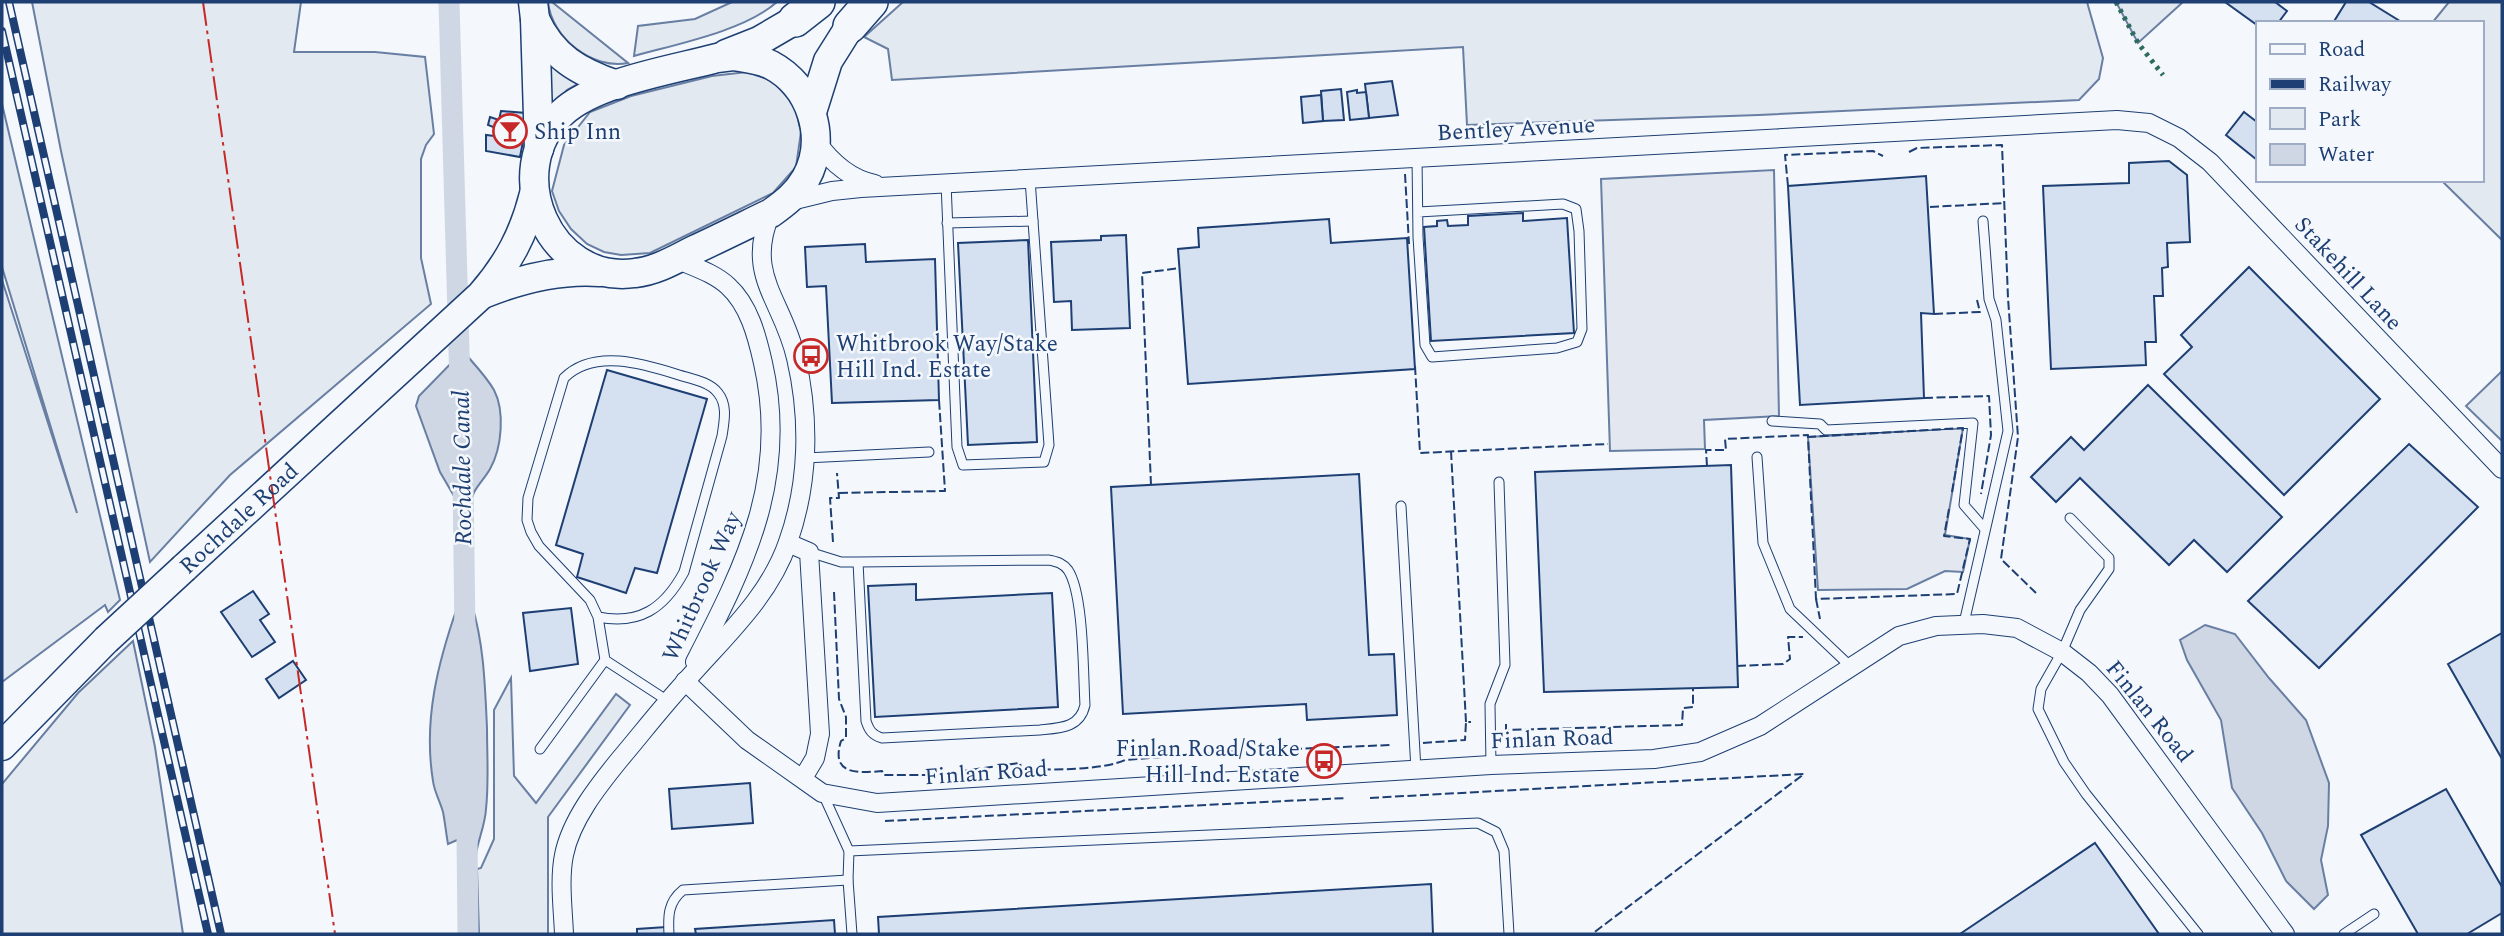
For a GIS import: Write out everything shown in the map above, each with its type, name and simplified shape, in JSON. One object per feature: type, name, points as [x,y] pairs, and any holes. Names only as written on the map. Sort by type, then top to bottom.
[{"type":"main road","points":[[534,11],[544,38],[559,54],[576,68],[617,85]]},
{"type":"main road","points":[[534,11],[539,149]]},
{"type":"main road","points":[[717,58],[733,56],[754,59],[770,65],[796,86],[812,112],[816,141],[807,177],[779,207],[652,270],[621,274],[600,270],[564,249],[545,224],[534,194],[534,167],[539,149],[561,114],[574,104],[617,85],[717,58],[759,41],[806,11]]},
{"type":"main road","points":[[812,112],[828,61],[860,14]]},
{"type":"main road","name":"Rochdale Road","points":[[2,746],[106,640],[481,295],[516,249],[534,194]]},
{"type":"main road","name":"Rochdale Road","points":[[481,295],[508,284],[554,274],[592,271],[621,274]]},
{"type":"street","name":"Bentley Avenue","points":[[779,207],[836,191],[946,183],[2117,120],[2149,124]]},
{"type":"street","name":"Stakehill Lane","points":[[2149,124],[2179,138],[2210,162],[2502,468]]},
{"type":"street","points":[[816,141],[826,155],[841,168],[869,183],[886,187]]},
{"type":"street","name":"Whitbrook Way","points":[[564,934],[564,854],[580,815],[597,788],[668,701],[748,611],[780,562],[788,543],[799,504],[805,458],[804,407],[796,355],[779,307],[765,282],[761,261],[761,243],[779,207]]},
{"type":"street","name":"Whitbrook Way","points":[[676,259],[720,279],[740,299],[759,343],[771,409],[772,439],[765,498],[756,527],[717,619],[685,681]]},
{"type":"street","points":[[788,543],[809,552],[820,734],[816,758],[803,778]]},
{"type":"street","name":"Finlan Road","points":[[685,681],[747,740],[822,793],[877,803],[1491,765],[1654,759],[1700,752],[1760,726],[1899,636],[1936,626],[1964,623],[2017,628],[2063,652],[2110,695],[2286,934]]},
{"type":"lane","points":[[1417,157],[1418,212],[1425,345],[1432,357],[1557,348],[1577,342],[1582,330],[1576,209],[1563,204],[1418,212]]},
{"type":"lane","points":[[946,183],[957,447],[963,465],[1044,462],[1049,444],[1030,179]]},
{"type":"lane","points":[[947,223],[1033,221]]},
{"type":"lane","points":[[1964,623],[2008,432],[1996,320],[1989,299],[1983,221]]},
{"type":"lane","points":[[540,749],[605,660],[598,617],[590,600],[539,546],[531,533],[527,520],[528,498],[564,379],[583,365],[611,360],[653,367],[706,384],[721,397],[725,417],[684,572],[677,585],[663,602],[644,615],[626,620],[598,617]]},
{"type":"lane","points":[[1772,421],[1820,424],[1826,430],[1973,423],[1964,505],[1984,528]]},
{"type":"lane","points":[[805,458],[929,452]]},
{"type":"lane","points":[[1757,457],[1762,543],[1790,609],[1850,666]]},
{"type":"lane","points":[[1491,765],[1490,704],[1505,665],[1499,482]]},
{"type":"lane","points":[[1401,506],[1416,770]]},
{"type":"lane","points":[[2070,518],[2109,558],[2109,569],[2080,610],[2063,652],[2041,688],[2038,709],[2064,762],[2086,794],[2198,934]]},
{"type":"lane","points":[[809,552],[841,562],[1049,560],[1059,562],[1066,567],[1072,578],[1078,606],[1085,705],[1080,718],[1064,727],[1040,730],[882,738],[874,736],[866,721],[858,562]]},
{"type":"lane","points":[[605,660],[668,701]]},
{"type":"lane","points":[[822,793],[849,851],[852,934]]},
{"type":"lane","points":[[849,851],[1478,823],[1496,832],[1504,851],[1509,934]]},
{"type":"lane","points":[[669,934],[670,907],[676,896],[683,891],[848,880]]},
{"type":"lane","points":[[2344,934],[2374,914]]},
{"type":"green space","points":[[32,2],[301,2],[294,52],[375,52],[425,57],[434,134],[421,159],[421,258],[431,304],[230,475],[150,562],[61,151]]},
{"type":"green space","points":[[548,2],[552,2],[628,63],[601,61],[576,49],[557,28]]},
{"type":"green space","points":[[732,2],[777,2],[729,29],[634,56],[638,26],[695,19]]},
{"type":"green space","points":[[903,2],[2087,2],[2103,58],[2099,79],[2079,100],[1467,125],[1463,47],[892,80],[888,49],[864,37]]},
{"type":"green space","points":[[2116,2],[2183,2],[2138,43]]},
{"type":"green space","points":[[2449,2],[2502,2],[2502,240],[2443,182],[2483,182],[2483,21],[2434,21]]},
{"type":"green space","points":[[546,52],[583,81],[567,90],[550,107]]},
{"type":"green space","points":[[747,72],[773,81],[795,106],[801,132],[796,167],[773,193],[650,253],[621,255],[604,252],[587,244],[571,229],[559,211],[552,191],[564,145],[590,112],[631,96],[712,76]]},
{"type":"green space","points":[[2,104],[120,600],[108,612],[105,605],[2,682],[2,280],[77,513],[2,267]]},
{"type":"green space","points":[[2502,371],[2502,441],[2466,406]]},
{"type":"green space","points":[[133,641],[155,747],[183,934],[2,934],[2,784],[78,693]]},
{"type":"green space","points":[[511,678],[514,776],[536,803],[616,694],[630,705],[548,817],[548,934],[479,934],[477,869],[481,868],[494,839],[494,710]]},
{"type":"shaded area","points":[[1774,170],[1779,416],[1704,420],[1705,449],[1610,451],[1601,179]]},
{"type":"shaded area","points":[[1963,428],[1945,535],[1970,539],[1963,572],[1945,571],[1907,589],[1818,590],[1808,437]]},
{"type":"water","points":[[463,351],[494,390],[500,408],[501,430],[494,460],[475,491],[470,507],[456,507],[454,496],[440,472],[416,406],[419,396]]},
{"type":"water","points":[[458,605],[472,605],[485,681],[487,799],[475,862],[460,862],[460,845],[457,840],[448,844],[430,758],[434,692]]},
{"type":"water","points":[[2205,625],[2235,634],[2306,720],[2329,783],[2328,826],[2321,860],[2328,895],[2314,909],[2286,881],[2262,833],[2232,788],[2221,720],[2187,660],[2180,640]]},
{"type":"building","points":[[2225,2],[2275,2],[2287,11],[2280,21],[2256,21],[2256,24]]},
{"type":"building","points":[[2346,2],[2369,2],[2400,21],[2334,21]]},
{"type":"building","points":[[1392,81],[1398,115],[1369,118],[1365,84]]},
{"type":"building","points":[[1341,89],[1344,120],[1323,121],[1321,91]]},
{"type":"building","points":[[1357,90],[1357,93],[1366,92],[1369,118],[1350,120],[1347,92]]},
{"type":"building","points":[[1321,95],[1323,121],[1303,123],[1301,97]]},
{"type":"building","name":"Ship Inn","points":[[501,111],[526,113],[520,157],[486,151],[486,135],[494,136],[496,128],[488,125],[490,117],[499,120]]},
{"type":"building","points":[[2244,112],[2256,121],[2256,159],[2226,135]]},
{"type":"building","points":[[2169,161],[2187,175],[2190,242],[2167,243],[2168,267],[2162,268],[2163,296],[2154,296],[2156,342],[2145,342],[2146,365],[2051,369],[2043,186],[2129,183],[2129,163]]},
{"type":"building","points":[[1926,176],[1934,314],[1921,313],[1924,398],[1800,405],[1788,186]]},
{"type":"building","points":[[1523,213],[1523,221],[1567,218],[1574,333],[1431,341],[1424,227],[1437,226],[1437,221],[1447,220],[1448,226],[1468,225],[1468,216]]},
{"type":"building","points":[[1329,219],[1331,243],[1407,238],[1415,369],[1188,384],[1178,249],[1199,247],[1198,228]]},
{"type":"building","points":[[1126,235],[1130,328],[1072,330],[1071,301],[1054,302],[1051,242],[1101,240],[1101,236]]},
{"type":"building","points":[[1028,240],[1037,442],[968,445],[958,243]]},
{"type":"building","points":[[865,244],[866,262],[935,259],[939,400],[832,403],[826,286],[807,287],[805,247]]},
{"type":"building","points":[[2249,267],[2380,399],[2284,495],[2164,374],[2192,347],[2181,335]]},
{"type":"building","points":[[607,370],[707,399],[657,573],[635,568],[626,593],[577,577],[583,554],[556,545]]},
{"type":"building","points":[[2148,385],[2282,517],[2227,572],[2194,540],[2169,565],[2080,478],[2056,502],[2031,477],[2071,437],[2084,450]]},
{"type":"building","points":[[2409,444],[2478,507],[2319,668],[2248,601]]},
{"type":"building","points":[[1731,465],[1738,687],[1544,692],[1535,472]]},
{"type":"building","points":[[1359,474],[1369,655],[1394,654],[1397,715],[1307,720],[1306,704],[1123,714],[1111,487]]},
{"type":"building","points":[[916,584],[916,600],[1052,593],[1058,707],[875,717],[868,586]]},
{"type":"building","points":[[253,591],[269,614],[260,620],[275,642],[252,657],[221,612]]},
{"type":"building","points":[[571,608],[578,664],[530,671],[523,613]]},
{"type":"building","points":[[2502,633],[2502,759],[2448,664]]},
{"type":"building","points":[[293,661],[306,680],[279,698],[266,679]]},
{"type":"building","points":[[750,783],[753,823],[672,829],[669,789]]},
{"type":"building","points":[[2446,789],[2502,887],[2502,913],[2467,934],[2418,934],[2361,835]]},
{"type":"building","points":[[2095,843],[2159,934],[1960,934]]},
{"type":"building","points":[[1431,884],[1433,934],[879,934],[878,917]]},
{"type":"building","points":[[834,920],[835,934],[696,934],[695,929]]},
{"type":"building","points":[[666,927],[666,934],[637,934],[637,929]]},
{"type":"waterway","name":"Rochdale Canal","points":[[449,2],[460,384]]},
{"type":"waterway","name":"Rochdale Canal","points":[[463,480],[465,633]]},
{"type":"waterway","name":"Rochdale Canal","points":[[467,833],[468,934]]},
{"type":"railway","points":[[9,2],[221,934]]},
{"type":"railway","points":[[2,31],[208,934]]},
{"type":"hedge","points":[[2116,2],[2138,43],[2163,75]]},
{"type":"fence","points":[[1909,152],[1917,148],[2002,145],[2008,298],[2018,437],[2001,559],[2036,593]]},
{"type":"fence","points":[[1788,186],[1785,155],[1873,151],[1883,156]]},
{"type":"fence","points":[[1405,174],[1409,244]]},
{"type":"fence","points":[[1930,207],[2004,203]]},
{"type":"fence","points":[[1151,485],[1142,273],[1180,268]]},
{"type":"fence","points":[[1934,314],[1980,312],[1977,300]]},
{"type":"fence","points":[[1415,366],[1420,453],[1608,444]]},
{"type":"fence","points":[[1924,398],[1989,396],[1991,435],[1981,494]]},
{"type":"fence","points":[[839,493],[945,491],[939,400]]},
{"type":"fence","points":[[1949,509],[1944,536],[1970,539],[1957,594],[1816,599],[1808,437],[1963,428],[1952,492]]},
{"type":"fence","points":[[1707,466],[1706,450],[1726,450],[1725,439],[1808,437]]},
{"type":"fence","points":[[1451,451],[1466,722]]},
{"type":"fence","points":[[833,542],[830,498],[839,498],[837,473]]},
{"type":"fence","points":[[834,592],[839,699],[846,717],[846,738],[841,741],[839,752],[840,761],[849,770],[882,771],[884,775],[933,775],[1020,763],[1021,768],[1074,769],[1125,760],[1245,750]]},
{"type":"fence","points":[[1816,599],[1820,619]]},
{"type":"fence","points":[[1737,666],[1783,664],[1790,659],[1788,637],[1803,637]]},
{"type":"fence","points":[[1506,724],[1506,730],[1682,725],[1683,708],[1693,707],[1693,688]]},
{"type":"fence","points":[[1423,743],[1465,740],[1466,722],[1471,722]]},
{"type":"fence","points":[[1293,749],[1390,745]]},
{"type":"fence","points":[[1370,798],[1804,774],[1592,934]]},
{"type":"fence","points":[[885,821],[1346,798]]},
{"type":"power","points":[[203,2],[335,934]]},
{"type":"place","name":"Ship Inn","points":[[510,131]]},
{"type":"place","name":"Whitbrook Way/Stake Hill Ind. Estate","points":[[811,356]]},
{"type":"place","name":"Finlan Road/Stake Hill Ind. Estate","points":[[1324,761]]}]
